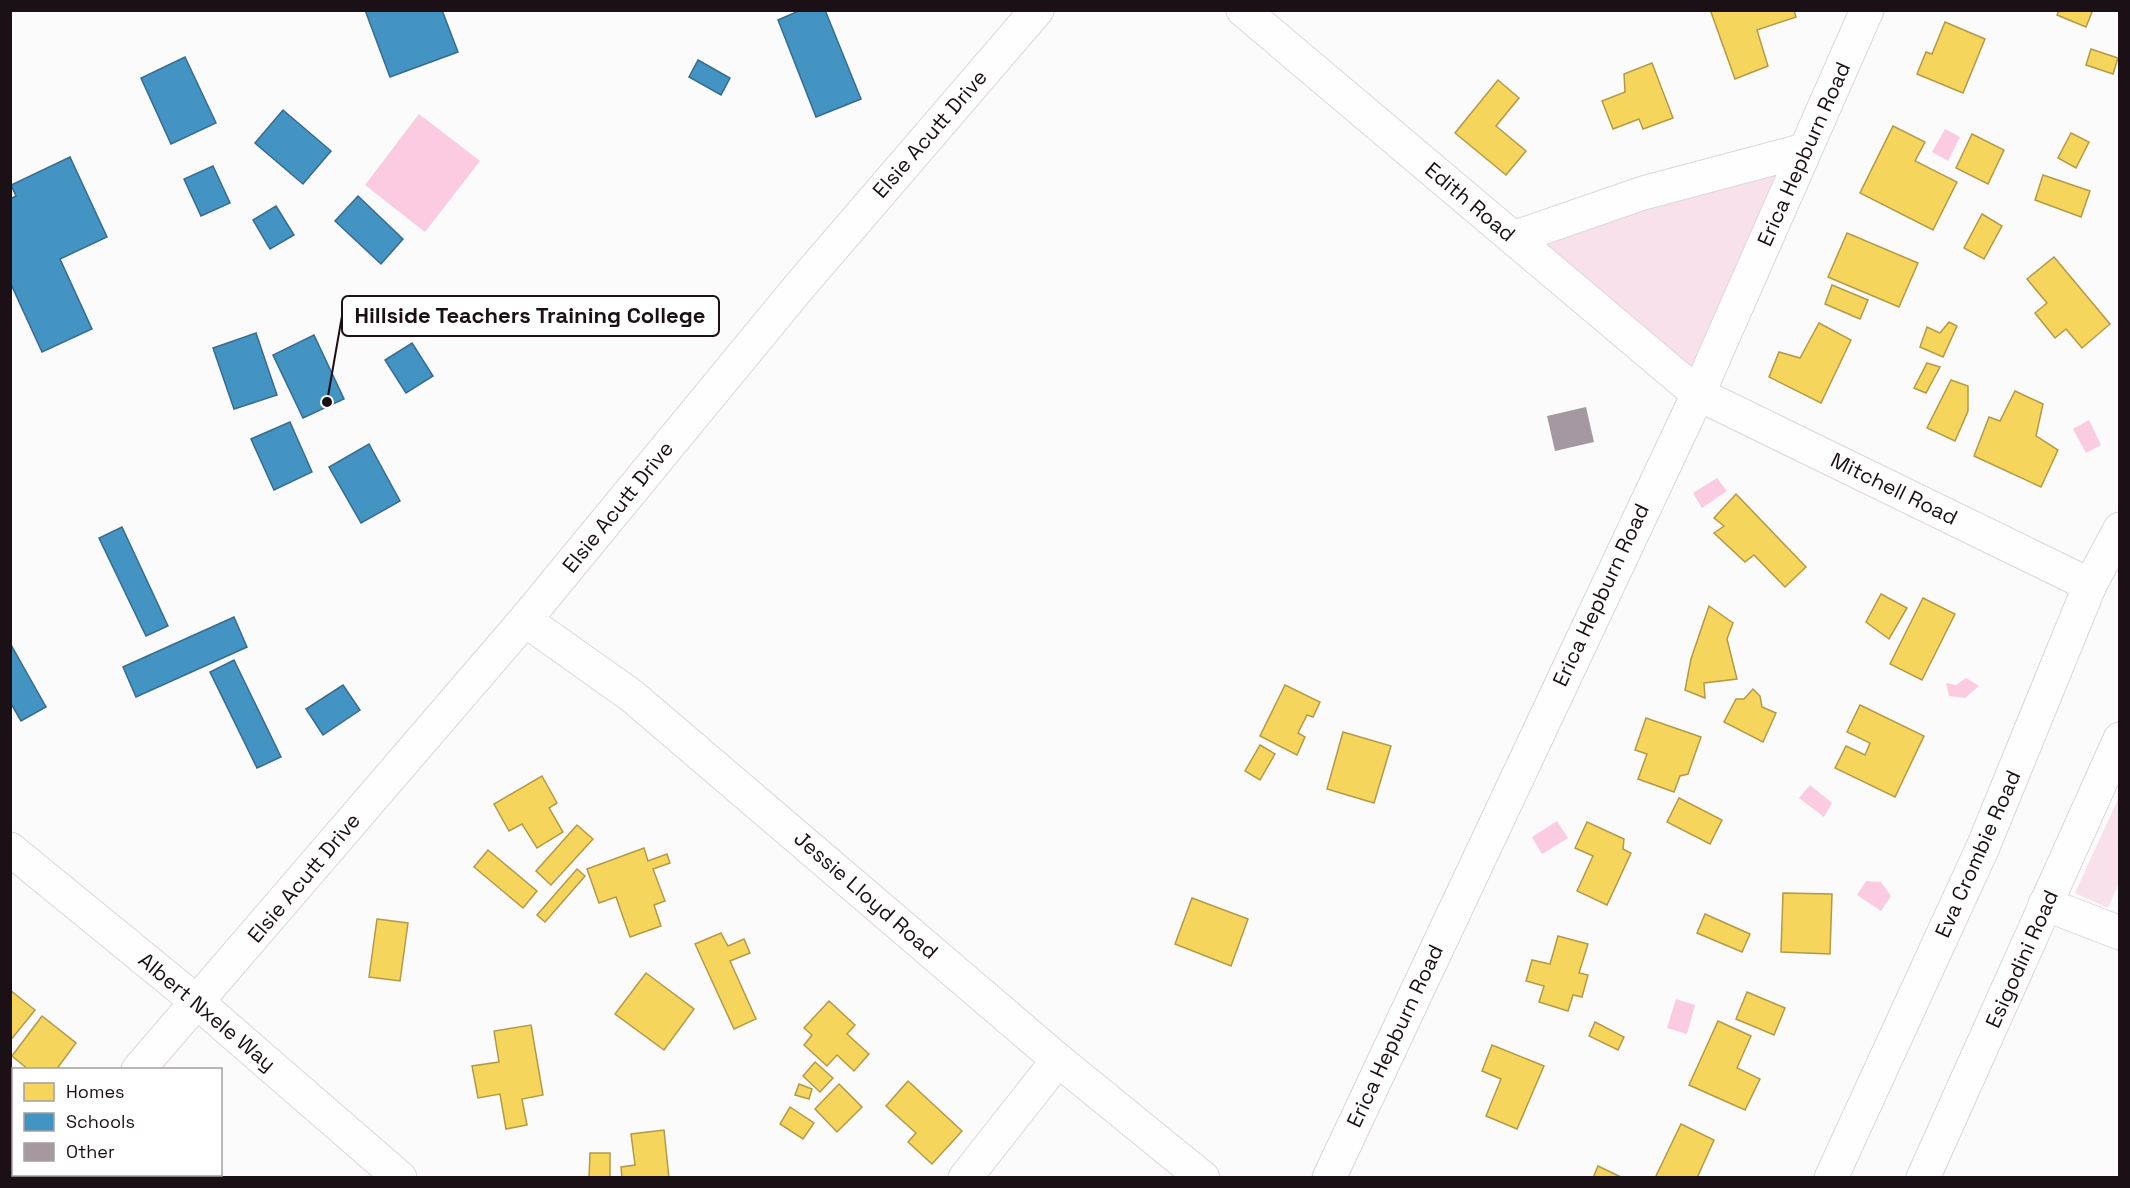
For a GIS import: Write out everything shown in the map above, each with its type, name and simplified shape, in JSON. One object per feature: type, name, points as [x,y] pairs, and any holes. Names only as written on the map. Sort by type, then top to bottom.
[{"type":"street","name":"Edith Road","points":[[1243,10],[1698,394]]},
{"type":"street","name":"Erica Hepburn Road","points":[[1329,1178],[1698,394],[1867,10]]},
{"type":"street","name":"Elsie Acutt Drive","points":[[140,1068],[525,620],[799,286],[1033,12]]},
{"type":"street","points":[[1513,238],[1643,193],[1805,150]]},
{"type":"street","name":"Mitchell Road","points":[[1698,394],[2090,585]]},
{"type":"street","name":"Eva Crombie Road","points":[[1831,1178],[1983,847],[2090,585],[2120,529]]},
{"type":"street","name":"Jessie Lloyd Road","points":[[525,620],[632,696],[1058,1060],[1203,1178]]},
{"type":"street","name":"Esigodini Road","points":[[1923,1178],[2120,739]]},
{"type":"street","name":"Albert Nxele Way","points":[[10,849],[196,1001],[400,1178]]},
{"type":"street","points":[[2045,904],[2117,926]]},
{"type":"street","points":[[965,1178],[1058,1060]]},
{"type":"shaded area","points":[[419,114],[480,161],[425,232],[365,185]]},
{"type":"shaded area","points":[[1945,129],[1960,137],[1948,161],[1932,152]]},
{"type":"shaded area","points":[[1791,162],[1696,382],[1527,241]]},
{"type":"shaded area","points":[[2089,420],[2101,445],[2086,453],[2073,429]]},
{"type":"shaded area","points":[[1717,478],[1727,491],[1702,508],[1693,493]]},
{"type":"shaded area","points":[[1966,678],[1979,686],[1965,698],[1949,696],[1946,683],[1956,685]]},
{"type":"shaded area","points":[[1810,785],[1832,803],[1824,817],[1799,798]]},
{"type":"shaded area","points":[[2119,797],[2119,883],[2108,908],[2075,893]]},
{"type":"shaded area","points":[[1557,821],[1568,838],[1542,854],[1532,837]]},
{"type":"shaded area","points":[[1866,881],[1881,882],[1891,896],[1881,911],[1857,895]]},
{"type":"shaded area","points":[[1676,999],[1695,1005],[1687,1034],[1667,1028]]},
{"type":"building: Homes","points":[[1715,10],[1794,10],[1796,17],[1757,30],[1768,66],[1735,79],[1711,12]]},
{"type":"building: Homes","points":[[2059,10],[2092,12],[2086,27],[2057,15]]},
{"type":"building: Homes","points":[[1945,22],[1985,39],[1963,93],[1917,74],[1926,52],[1932,54]]},
{"type":"building: Homes","points":[[2091,49],[2118,58],[2113,74],[2086,65]]},
{"type":"building: Homes","points":[[1652,63],[1673,118],[1643,129],[1639,119],[1613,129],[1602,101],[1625,92],[1624,74]]},
{"type":"building: Homes","points":[[1498,80],[1519,98],[1496,126],[1526,151],[1506,175],[1455,133]]},
{"type":"building: Homes","points":[[1893,126],[1925,142],[1915,161],[1957,182],[1933,230],[1860,193]]},
{"type":"building: Homes","points":[[2071,133],[2089,142],[2076,168],[2058,158]]},
{"type":"building: Homes","points":[[1972,134],[2004,150],[1988,184],[1956,168]]},
{"type":"building: Homes","points":[[2043,175],[2090,191],[2081,217],[2035,200]]},
{"type":"building: Homes","points":[[1982,214],[2002,226],[1984,259],[1964,248]]},
{"type":"building: Homes","points":[[1847,233],[1918,263],[1899,307],[1828,277]]},
{"type":"building: Homes","points":[[2054,257],[2110,324],[2082,348],[2066,329],[2055,338],[2035,313],[2047,303],[2027,279]]},
{"type":"building: Homes","points":[[1832,285],[1868,300],[1860,319],[1825,304]]},
{"type":"building: Homes","points":[[1949,322],[1957,326],[1943,357],[1920,347],[1927,327],[1940,333]]},
{"type":"building: Homes","points":[[1819,323],[1851,340],[1821,403],[1769,377],[1779,352],[1800,358]]},
{"type":"building: Homes","points":[[1927,363],[1940,367],[1926,393],[1914,388]]},
{"type":"building: Homes","points":[[1951,380],[1968,386],[1968,411],[1955,441],[1927,428]]},
{"type":"building: Homes","points":[[2015,391],[2043,404],[2036,436],[2058,450],[2041,487],[1974,456],[1989,417],[2000,421]]},
{"type":"building: Homes","points":[[1736,494],[1806,567],[1785,587],[1754,555],[1745,562],[1714,533],[1724,526],[1714,518]]},
{"type":"building: Homes","points":[[1881,594],[1907,608],[1889,639],[1866,622]]},
{"type":"building: Homes","points":[[1923,598],[1955,614],[1922,680],[1890,664]]},
{"type":"building: Homes","points":[[1709,606],[1733,623],[1727,639],[1737,679],[1704,683],[1705,698],[1685,690],[1691,659]]},
{"type":"building: Homes","points":[[1285,685],[1320,702],[1313,717],[1307,715],[1298,733],[1305,737],[1297,755],[1260,736]]},
{"type":"building: Homes","points":[[1753,689],[1760,696],[1762,707],[1776,713],[1763,742],[1724,722],[1736,699],[1744,699]]},
{"type":"building: Homes","points":[[1860,705],[1924,736],[1895,797],[1835,768],[1846,746],[1865,755],[1870,743],[1847,732]]},
{"type":"building: Homes","points":[[1646,718],[1701,737],[1688,774],[1680,776],[1674,792],[1638,779],[1647,754],[1635,750]]},
{"type":"building: Homes","points":[[1343,732],[1391,746],[1374,803],[1327,789]]},
{"type":"building: Homes","points":[[1260,745],[1275,754],[1260,780],[1245,771]]},
{"type":"building: Homes","points":[[542,776],[557,803],[549,808],[563,832],[537,848],[522,824],[509,831],[494,804]]},
{"type":"building: Homes","points":[[1679,798],[1722,820],[1710,844],[1667,822]]},
{"type":"building: Homes","points":[[1587,822],[1624,839],[1623,849],[1631,853],[1607,905],[1577,891],[1593,856],[1575,848]]},
{"type":"building: Homes","points":[[577,825],[593,839],[551,885],[536,871]]},
{"type":"building: Homes","points":[[644,848],[648,861],[667,854],[670,863],[653,869],[665,901],[654,905],[661,926],[630,937],[616,897],[599,903],[587,869]]},
{"type":"building: Homes","points":[[488,850],[537,891],[523,908],[474,867]]},
{"type":"building: Homes","points":[[577,869],[585,876],[545,922],[537,915]]},
{"type":"building: Homes","points":[[1783,893],[1832,894],[1830,954],[1781,952]]},
{"type":"building: Homes","points":[[1192,898],[1248,919],[1231,966],[1175,944]]},
{"type":"building: Homes","points":[[1705,914],[1750,934],[1742,952],[1697,933]]},
{"type":"building: Homes","points":[[377,919],[408,923],[400,981],[369,977]]},
{"type":"building: Homes","points":[[721,933],[728,946],[744,939],[750,953],[730,961],[756,1019],[734,1029],[695,944]]},
{"type":"building: Homes","points":[[1558,936],[1588,944],[1579,973],[1588,975],[1582,997],[1573,995],[1568,1011],[1539,1002],[1544,986],[1526,981],[1532,960],[1550,964]]},
{"type":"building: Homes","points":[[646,973],[694,1009],[664,1050],[615,1014]]},
{"type":"building: Homes","points":[[10,990],[35,1010],[10,1041]]},
{"type":"building: Homes","points":[[1747,992],[1785,1008],[1774,1035],[1736,1019]]},
{"type":"building: Homes","points":[[829,1001],[855,1025],[847,1034],[869,1054],[854,1071],[837,1055],[827,1066],[804,1045],[812,1035],[804,1028]]},
{"type":"building: Homes","points":[[42,1016],[76,1043],[57,1068],[27,1068],[12,1056]]},
{"type":"building: Homes","points":[[1718,1021],[1751,1036],[1737,1068],[1760,1079],[1745,1110],[1689,1085]]},
{"type":"building: Homes","points":[[1595,1022],[1624,1037],[1618,1050],[1589,1036]]},
{"type":"building: Homes","points":[[531,1025],[543,1095],[522,1099],[527,1125],[506,1129],[500,1094],[478,1098],[472,1066],[499,1062],[494,1031]]},
{"type":"building: Homes","points":[[1492,1045],[1544,1066],[1517,1129],[1486,1116],[1501,1079],[1482,1071]]},
{"type":"building: Homes","points":[[815,1062],[833,1078],[820,1092],[803,1076]]},
{"type":"building: Homes","points":[[908,1081],[962,1131],[932,1164],[908,1142],[916,1133],[886,1106]]},
{"type":"building: Homes","points":[[10,1084],[12,1086],[12,1144],[10,1146]]},
{"type":"building: Homes","points":[[799,1084],[812,1089],[809,1099],[795,1095]]},
{"type":"building: Homes","points":[[839,1084],[862,1107],[837,1132],[815,1109]]},
{"type":"building: Homes","points":[[790,1107],[814,1123],[803,1139],[780,1124]]},
{"type":"building: Homes","points":[[1681,1124],[1714,1140],[1697,1178],[1655,1178]]},
{"type":"building: Homes","points":[[664,1130],[669,1178],[622,1178],[621,1167],[635,1165],[631,1134]]},
{"type":"building: Homes","points":[[590,1153],[610,1153],[610,1178],[589,1178]]},
{"type":"building: Homes","points":[[1598,1166],[1623,1178],[1593,1178]]},
{"type":"building: Schools","points":[[365,10],[442,10],[458,52],[390,77]]},
{"type":"building: Schools","points":[[801,10],[825,10],[861,99],[816,117],[778,20]]},
{"type":"building: Schools","points":[[185,57],[216,123],[171,144],[141,78]]},
{"type":"building: Schools","points":[[698,60],[730,78],[721,95],[689,77]]},
{"type":"building: Schools","points":[[283,110],[331,151],[303,184],[255,143]]},
{"type":"building: Schools","points":[[70,157],[107,237],[60,259],[92,329],[42,352],[10,282],[10,199],[16,196],[11,185]]},
{"type":"building: Schools","points":[[213,166],[230,203],[201,216],[184,179]]},
{"type":"building: Schools","points":[[358,196],[403,239],[381,264],[335,221]]},
{"type":"building: Schools","points":[[276,206],[294,235],[270,249],[253,220]]},
{"type":"building: Schools","points":[[256,333],[277,395],[234,409],[213,348]]},
{"type":"building: Schools","points":[[314,335],[344,399],[303,418],[273,355]]},
{"type":"building: Schools","points":[[412,343],[433,376],[406,393],[385,360]]},
{"type":"building: Schools","points":[[290,422],[312,472],[274,490],[251,439]]},
{"type":"building: Schools","points":[[369,444],[400,501],[361,523],[329,467]]},
{"type":"building: Schools","points":[[122,527],[168,626],[146,636],[99,538]]},
{"type":"building: Schools","points":[[234,617],[247,647],[136,697],[123,667]]},
{"type":"building: Schools","points":[[10,643],[46,707],[21,721],[10,702]]},
{"type":"building: Schools","points":[[234,660],[281,757],[257,768],[210,672]]},
{"type":"building: Schools","points":[[343,685],[360,710],[323,735],[306,709]]},
{"type":"building: Other","points":[[1586,407],[1594,442],[1555,451],[1547,416]]},
{"type":"place","name":"Hillside Teachers Training College","points":[[327,402]]}]
